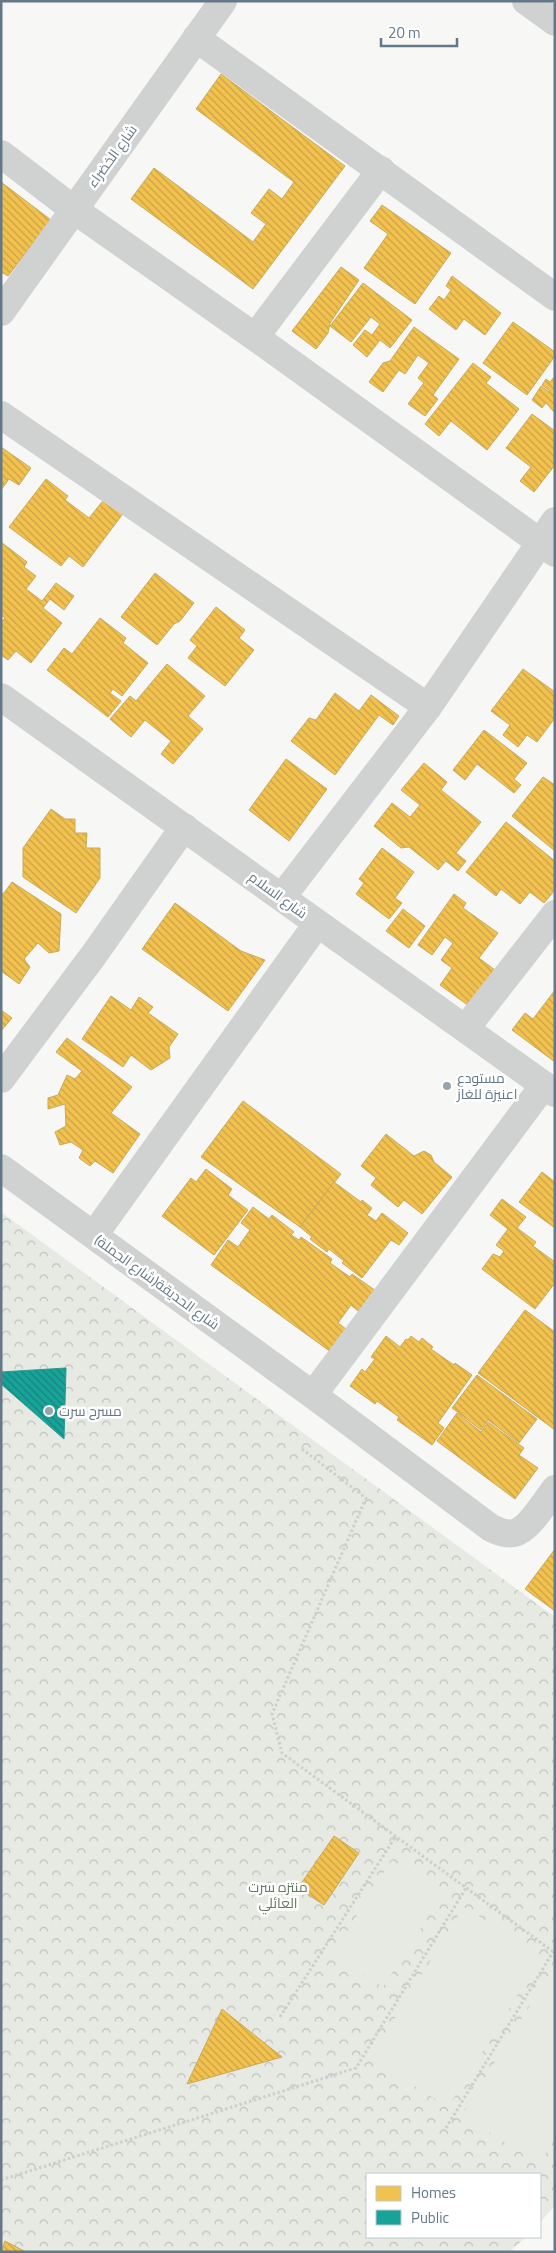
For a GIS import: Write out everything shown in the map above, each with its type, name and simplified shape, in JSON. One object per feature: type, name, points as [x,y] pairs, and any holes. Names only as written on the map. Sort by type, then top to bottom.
[{"type":"street","name":"شارع الخضراء","points":[[1,312],[223,1]]},
{"type":"street","points":[[526,1],[555,22]]},
{"type":"street","points":[[196,38],[555,297]]},
{"type":"street","points":[[1,154],[73,209],[255,337],[550,539],[428,707],[282,897]]},
{"type":"street","points":[[255,337],[381,170]]},
{"type":"street","points":[[1,415],[428,707]]},
{"type":"street","name":"شارع السلام","points":[[1,697],[549,1089]]},
{"type":"street","points":[[1,1079],[93,956],[184,827]]},
{"type":"street","points":[[466,1028],[555,914]]},
{"type":"street","points":[[94,1235],[317,924]]},
{"type":"street","points":[[313,1396],[549,1089]]},
{"type":"street","name":"شارع الحديقة(شارع الجملة)","points":[[1,1168],[491,1528],[502,1533],[515,1533],[527,1525],[555,1489]]},
{"type":"path","points":[[302,1449],[366,1498],[272,1714],[282,1753],[554,1952],[446,2128]]},
{"type":"path","points":[[280,2017],[396,1836]]},
{"type":"path","points":[[1,2180],[356,2068],[466,1888]]},
{"type":"green space","name":"منتزه سرت العائلي","points":[[1,1212],[555,1617],[555,2206],[541,2221],[541,2173],[366,2173],[366,2238],[525,2238],[509,2252],[1,2252]]},
{"type":"green space","points":[[392,1860],[443,1893],[383,1987],[332,1955]]},
{"type":"green space","points":[[464,1907],[542,1956],[448,2107],[370,2058]]},
{"type":"green space","points":[[555,1965],[555,2139],[539,2164],[462,2115]]},
{"type":"building: Homes","points":[[221,74],[345,166],[253,289],[131,199],[154,168],[253,242],[266,224],[251,213],[269,189],[282,199],[294,182],[196,109]]},
{"type":"building: Homes","points":[[1,182],[51,220],[8,276],[1,272]]},
{"type":"building: Homes","points":[[382,205],[451,253],[415,304],[364,268],[388,234],[370,221]]},
{"type":"building: Homes","points":[[341,267],[359,280],[330,323],[328,333],[316,349],[292,331]]},
{"type":"building: Homes","points":[[452,276],[501,313],[485,335],[464,319],[456,330],[429,309],[439,296],[444,300],[451,290],[446,286]]},
{"type":"building: Homes","points":[[363,283],[412,320],[390,348],[380,340],[367,357],[353,345],[365,330],[372,335],[380,324],[371,317],[351,342],[330,326]]},
{"type":"building: Homes","points":[[513,322],[555,352],[555,356],[527,395],[483,363]]},
{"type":"building: Homes","points":[[414,327],[459,359],[433,395],[438,399],[425,416],[408,404],[424,383],[418,378],[429,363],[418,355],[405,374],[399,370],[383,392],[369,382],[383,363],[390,361]]},
{"type":"building: Homes","points":[[473,363],[491,377],[486,383],[519,409],[487,450],[451,421],[439,436],[425,424]]},
{"type":"building: Homes","points":[[555,376],[555,413],[546,403],[542,408],[532,400],[541,386],[550,391],[542,385],[546,379],[550,382]]},
{"type":"building: Homes","points":[[532,414],[555,431],[555,465],[534,492],[520,481],[531,467],[506,448]]},
{"type":"building: Homes","points":[[1,447],[31,468],[19,485],[9,479],[1,490]]},
{"type":"building: Homes","points":[[46,479],[68,496],[65,500],[89,518],[106,497],[125,511],[83,567],[69,556],[61,566],[9,527]]},
{"type":"building: Homes","points":[[1,542],[27,562],[24,567],[36,576],[26,589],[42,601],[56,583],[74,596],[64,610],[50,599],[43,608],[62,623],[31,663],[16,651],[8,660],[1,655],[1,622],[5,618],[1,615]]},
{"type":"building: Homes","points":[[155,573],[194,603],[157,645],[121,617]]},
{"type":"building: Homes","points":[[216,607],[245,630],[239,638],[254,650],[225,686],[188,658],[197,646],[190,640]]},
{"type":"building: Homes","points":[[100,618],[126,638],[123,643],[148,663],[122,696],[113,689],[110,693],[121,701],[108,717],[47,670],[64,648],[72,654]]},
{"type":"building: Homes","points":[[167,664],[205,696],[188,716],[203,729],[173,764],[161,754],[171,741],[145,720],[131,737],[110,719],[130,696],[136,701]]},
{"type":"building: Homes","points":[[523,669],[555,692],[555,718],[537,742],[527,735],[518,747],[503,735],[510,725],[491,711]]},
{"type":"building: Homes","points":[[335,693],[359,711],[371,695],[399,716],[393,725],[379,715],[335,775],[291,741],[309,718],[316,720]]},
{"type":"building: Homes","points":[[484,730],[527,763],[514,779],[521,785],[514,793],[477,764],[465,780],[453,770]]},
{"type":"building: Homes","points":[[286,759],[327,789],[289,841],[249,810]]},
{"type":"building: Homes","points":[[424,763],[447,782],[441,790],[481,822],[456,853],[466,861],[458,871],[446,861],[438,870],[409,847],[401,848],[374,826],[392,803],[410,817],[420,805],[401,790]]},
{"type":"building: Homes","points":[[543,777],[555,785],[555,851],[512,816]]},
{"type":"building: Homes","points":[[51,809],[65,819],[75,819],[75,833],[87,833],[86,848],[100,848],[100,878],[76,913],[23,877],[23,848]]},
{"type":"building: Homes","points":[[506,822],[555,861],[555,890],[544,903],[530,892],[520,904],[501,889],[496,896],[466,872]]},
{"type":"building: Homes","points":[[382,848],[414,872],[395,898],[402,903],[389,919],[356,894],[364,883],[359,879]]},
{"type":"building: Homes","points":[[12,882],[61,914],[59,951],[49,953],[38,943],[24,959],[30,967],[19,984],[1,971],[1,894],[4,893]]},
{"type":"building: Homes","points":[[454,894],[466,903],[463,908],[498,933],[479,958],[495,970],[469,1006],[440,985],[452,968],[441,960],[453,943],[445,937],[432,955],[418,945]]},
{"type":"building: Homes","points":[[175,903],[241,951],[265,960],[228,1011],[142,949]]},
{"type":"building: Homes","points":[[403,909],[425,926],[409,948],[386,931]]},
{"type":"building: Homes","points":[[555,990],[555,1062],[512,1030],[525,1013],[533,1019]]},
{"type":"building: Homes","points":[[111,996],[131,1010],[139,997],[153,1007],[148,1013],[178,1034],[169,1047],[170,1058],[151,1070],[131,1055],[123,1067],[82,1039]]},
{"type":"building: Homes","points":[[1,1010],[12,1018],[1,1031]]},
{"type":"building: Homes","points":[[67,1038],[132,1087],[111,1113],[140,1134],[113,1173],[95,1161],[90,1166],[79,1158],[83,1150],[71,1142],[60,1145],[55,1132],[66,1126],[65,1104],[48,1109],[48,1098],[58,1095],[67,1075],[75,1079],[82,1071],[56,1052]]},
{"type":"building: Homes","points":[[243,1101],[341,1174],[300,1227],[201,1157]]},
{"type":"building: Homes","points":[[386,1134],[414,1156],[424,1151],[431,1155],[434,1162],[452,1177],[422,1214],[404,1200],[398,1207],[371,1185],[376,1178],[361,1166]]},
{"type":"building: Homes","points":[[206,1169],[232,1189],[228,1195],[248,1210],[214,1255],[162,1216],[191,1178],[196,1182]]},
{"type":"building: Homes","points":[[542,1172],[555,1182],[555,1228],[519,1202]]},
{"type":"building: Homes","points":[[334,1182],[372,1208],[367,1215],[376,1221],[382,1213],[408,1233],[399,1245],[391,1240],[362,1278],[342,1263],[344,1261],[329,1249],[327,1252],[310,1239],[312,1237],[300,1227]]},
{"type":"building: Homes","points":[[502,1199],[526,1217],[517,1228],[536,1242],[533,1246],[555,1262],[555,1283],[535,1309],[482,1269],[493,1254],[500,1257],[504,1251],[496,1245],[508,1229],[490,1215]]},
{"type":"building: Homes","points":[[253,1207],[269,1219],[272,1215],[294,1232],[291,1235],[299,1240],[301,1237],[332,1259],[330,1263],[350,1277],[352,1274],[379,1293],[366,1312],[361,1308],[358,1311],[351,1305],[338,1323],[346,1329],[335,1355],[211,1265],[228,1240],[238,1247],[250,1230],[241,1223]]},
{"type":"building: Homes","points":[[525,1310],[555,1332],[555,1430],[478,1373]]},
{"type":"building: Homes","points":[[386,1336],[400,1347],[411,1336],[419,1342],[422,1338],[433,1347],[431,1349],[472,1375],[438,1423],[444,1428],[432,1445],[397,1420],[399,1417],[377,1401],[375,1404],[350,1386],[362,1369],[365,1372],[375,1359],[371,1357]]},
{"type":"building: Homes","points":[[477,1375],[537,1419],[519,1443],[488,1420],[481,1430],[452,1408]]},
{"type":"building: Homes","points":[[457,1413],[481,1432],[488,1422],[524,1448],[519,1455],[538,1468],[515,1499],[437,1441]]},
{"type":"building: Homes","points":[[555,1549],[555,1611],[525,1589]]},
{"type":"building: Homes","points":[[334,1836],[359,1853],[324,1905],[298,1888]]},
{"type":"building: Homes","points":[[222,2009],[282,2057],[187,2084]]},
{"type":"building: Homes","points":[[5,2241],[26,2252],[1,2252]]},
{"type":"building: Public","name":"مسرح سرت","points":[[66,1368],[64,1439],[1,1384],[1,1372]]},
{"type":"place","name":"مستودع اعنيزة للغاز","points":[[447,1086]]},
{"type":"place","name":"مسرح سرت","points":[[49,1411]]}]
